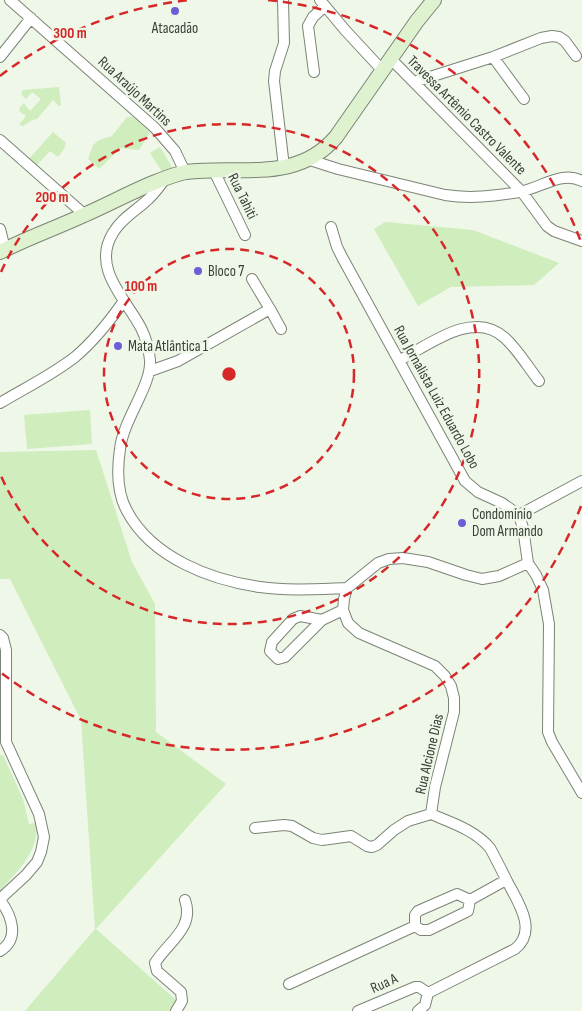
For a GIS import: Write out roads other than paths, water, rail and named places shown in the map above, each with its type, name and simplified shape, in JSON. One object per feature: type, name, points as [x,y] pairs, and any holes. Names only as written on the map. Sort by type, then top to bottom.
[{"type":"main road","points":[[3,251],[165,178],[185,172],[284,167],[310,160],[325,149],[336,137],[417,21],[434,0]]},
{"type":"street","name":"Rua Araújo Martins","points":[[10,0],[155,128],[180,158],[185,172]]},
{"type":"street","points":[[283,0],[284,43],[275,71],[274,81],[284,167]]},
{"type":"street","points":[[314,72],[308,26],[322,3]]},
{"type":"street","name":"Travessa Artêmio Castro Valente","points":[[322,3],[344,30],[387,65],[414,82],[522,192],[547,226],[554,231],[582,241]]},
{"type":"street","points":[[0,58],[32,18]]},
{"type":"street","points":[[414,82],[492,57],[540,38],[552,36],[559,37],[565,41],[576,56]]},
{"type":"street","points":[[492,57],[524,99]]},
{"type":"street","points":[[0,140],[86,214]]},
{"type":"street","name":"Travessa Artêmio Castro Valente","points":[[310,160],[445,196],[474,198],[522,192],[557,180],[569,178],[582,181]]},
{"type":"street","name":"Rua Tahiti","points":[[214,171],[245,235]]},
{"type":"street","points":[[165,178],[145,202],[116,227],[108,243],[106,261],[111,282],[141,328],[147,342],[150,359],[150,371],[125,428],[118,460],[118,478],[126,510],[136,526],[149,540],[187,566],[236,582],[282,589],[347,588],[378,564],[403,558],[428,562],[482,579],[499,576],[528,563]]},
{"type":"street","name":"Rua Jornalista Luiz Eduardo Lobo","points":[[331,227],[339,252],[465,481],[478,492],[502,502],[519,516]]},
{"type":"street","points":[[0,230],[3,251]]},
{"type":"street","points":[[252,279],[282,329]]},
{"type":"street","points":[[0,403],[58,369],[76,356],[94,339],[123,302]]},
{"type":"street","points":[[150,371],[178,361],[270,309]]},
{"type":"street","points":[[400,360],[458,329],[476,326],[486,327],[497,331],[507,339],[539,381]]},
{"type":"street","points":[[582,481],[519,516],[523,528],[528,563],[543,590],[550,624],[548,732],[582,793]]},
{"type":"street","points":[[322,620],[300,616],[293,619],[272,642],[270,651],[278,659],[285,658],[322,620],[344,610],[347,588]]},
{"type":"street","name":"Rua Alcione Dias","points":[[344,610],[348,623],[359,633],[435,666],[445,676],[451,686],[454,698],[454,712],[435,787],[431,814],[467,830],[484,841],[490,848],[525,917],[526,932],[521,945],[428,993]]},
{"type":"street","points":[[0,635],[3,638],[6,650],[3,742],[39,814],[44,837],[37,862],[0,900],[10,916],[12,934],[8,944],[0,952]]},
{"type":"street","points":[[256,828],[292,826],[313,838],[322,840],[351,836],[367,846],[372,846],[377,845],[408,821],[431,814]]},
{"type":"street","points":[[414,926],[421,930],[429,930],[466,912],[470,900],[506,880]]},
{"type":"street","points":[[414,926],[415,915],[418,911],[457,894],[470,900]]},
{"type":"street","points":[[176,1011],[182,1001],[181,992],[157,971],[155,963],[187,921],[188,908],[185,900]]},
{"type":"street","points":[[289,984],[414,926]]},
{"type":"street","name":"Rua A","points":[[358,1011],[415,987],[419,987],[428,993]]},
{"type":"street","points":[[418,1011],[426,1005],[428,993]]},
{"type":"place","name":"Atacadão","points":[[175,11]]},
{"type":"place","name":"Bloco 7","points":[[198,271]]},
{"type":"place","name":"Mata Atlântica 1","points":[[118,346]]},
{"type":"place","name":"Condomínio Dom Armando","points":[[462,523]]}]
